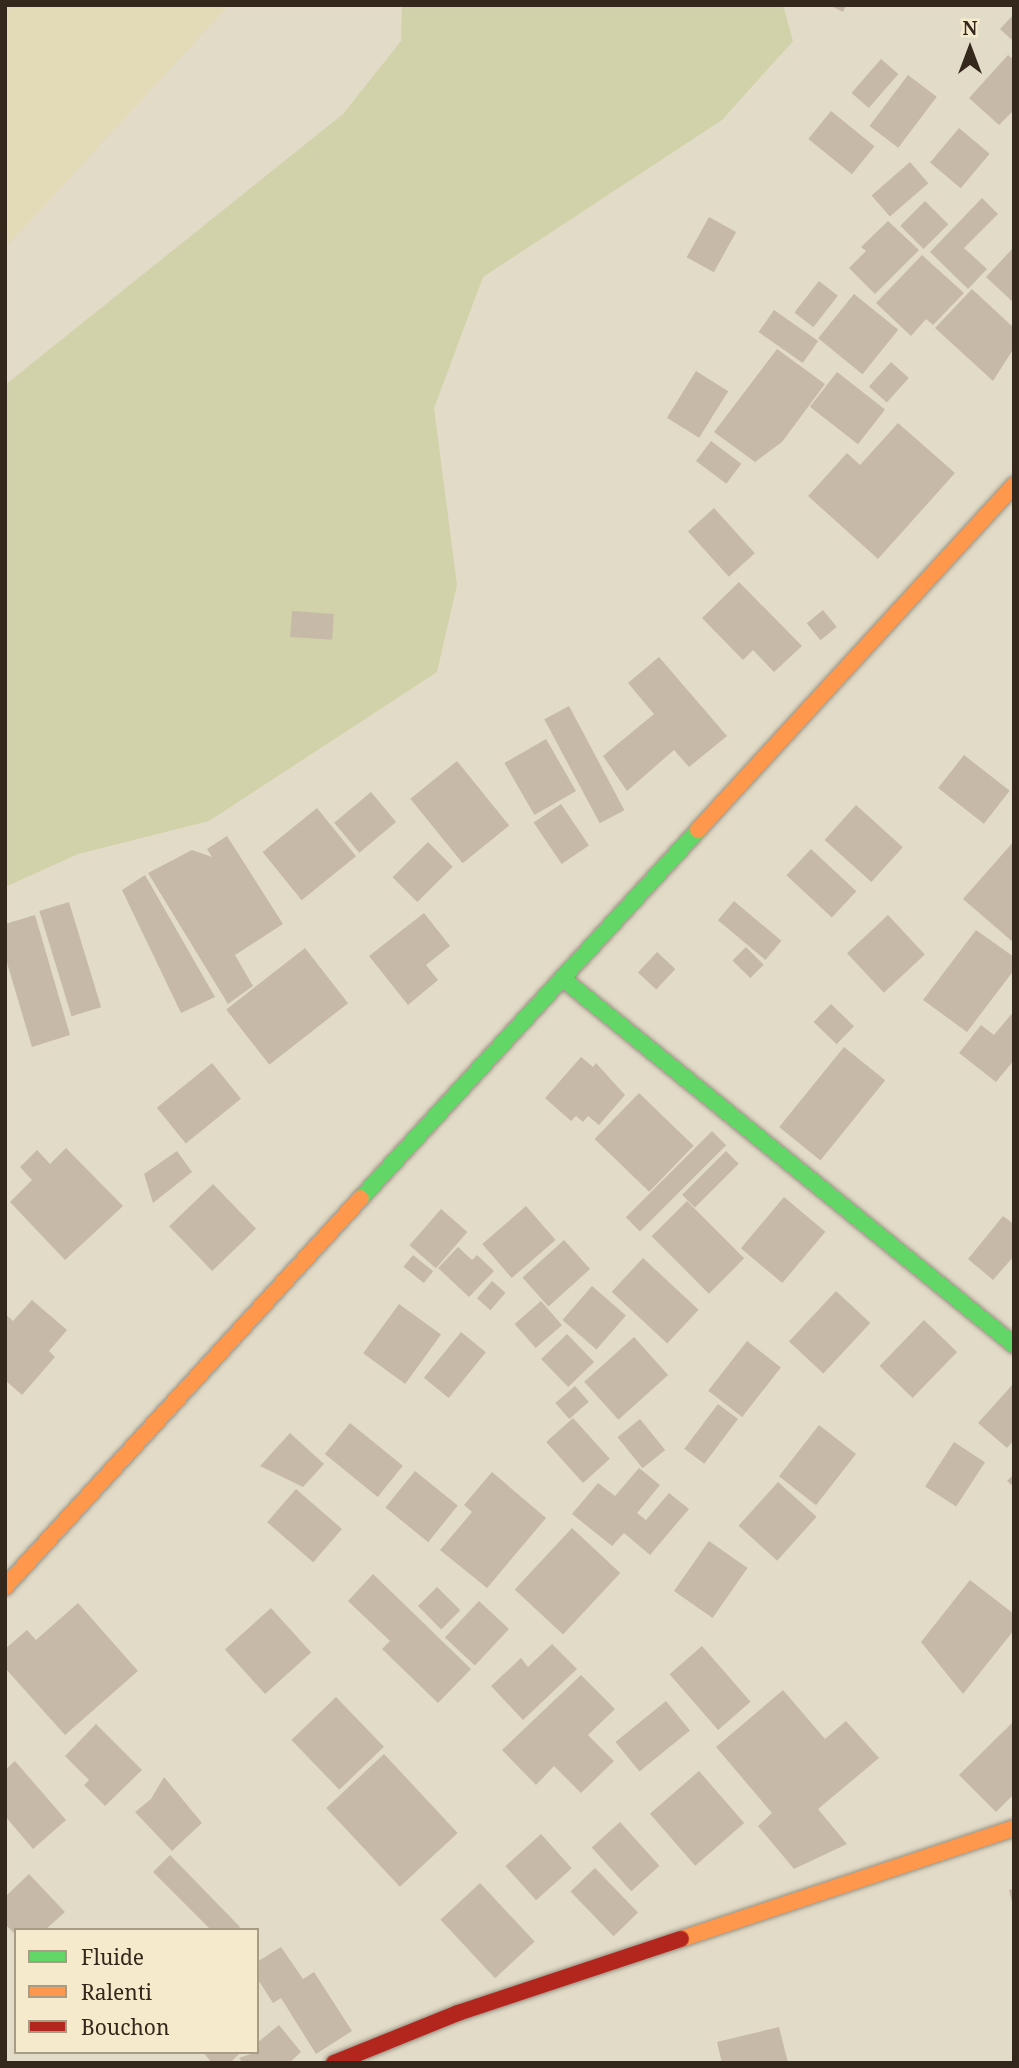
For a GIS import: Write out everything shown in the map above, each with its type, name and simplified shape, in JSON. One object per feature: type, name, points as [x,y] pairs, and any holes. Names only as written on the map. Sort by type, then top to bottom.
[{"type":"street","points":[[5,1587],[1014,485]]},
{"type":"street","points":[[562,978],[1014,1345]]},
{"type":"street","points":[[334,2063],[458,2013],[1014,1828]]},
{"type":"shaded area","points":[[5,5],[229,5],[5,248]]},
{"type":"green space","points":[[402,5],[783,5],[793,41],[722,120],[483,277],[434,408],[457,585],[437,672],[209,821],[78,854],[5,887],[5,385],[343,114],[401,41]]},
{"type":"building","points":[[829,5],[846,5],[843,12]]},
{"type":"building","points":[[1014,14],[1014,42],[1000,29]]},
{"type":"building","points":[[1008,55],[1014,60],[1014,110],[999,125],[969,98]]},
{"type":"building","points":[[881,59],[898,74],[869,108],[851,93]]},
{"type":"building","points":[[908,75],[937,97],[898,148],[869,126]]},
{"type":"building","points":[[831,111],[875,146],[852,174],[808,139]]},
{"type":"building","points":[[959,128],[990,154],[961,188],[930,162]]},
{"type":"building","points":[[910,162],[928,183],[890,217],[872,195]]},
{"type":"building","points":[[982,198],[998,214],[964,248],[987,269],[968,289],[930,252]]},
{"type":"building","points":[[925,201],[948,224],[924,249],[900,226]]},
{"type":"building","points":[[709,217],[736,232],[714,272],[687,257]]},
{"type":"building","points":[[888,221],[919,250],[875,294],[849,268],[866,251],[861,247]]},
{"type":"building","points":[[1014,247],[1014,303],[986,277]]},
{"type":"building","points":[[922,255],[964,293],[933,325],[926,319],[911,336],[876,303]]},
{"type":"building","points":[[819,281],[838,296],[813,327],[794,313]]},
{"type":"building","points":[[972,289],[1014,328],[1014,348],[993,381],[935,328]]},
{"type":"building","points":[[854,294],[898,330],[862,374],[818,338]]},
{"type":"building","points":[[774,310],[818,341],[803,363],[759,332]]},
{"type":"building","points":[[777,349],[825,384],[782,442],[755,462],[714,432]]},
{"type":"building","points":[[891,362],[909,378],[887,403],[869,387]]},
{"type":"building","points":[[696,371],[728,391],[699,438],[667,418]]},
{"type":"building","points":[[837,372],[885,410],[858,444],[810,407]]},
{"type":"building","points":[[898,423],[955,473],[878,559],[808,496],[847,453],[860,465]]},
{"type":"building","points":[[711,441],[741,464],[726,484],[696,461]]},
{"type":"building","points":[[714,508],[755,553],[729,577],[688,531]]},
{"type":"building","points":[[739,582],[802,646],[774,672],[753,650],[743,660],[702,618]]},
{"type":"building","points":[[823,610],[837,627],[821,640],[807,623]]},
{"type":"building","points":[[292,611],[334,614],[332,640],[290,637]]},
{"type":"building","points":[[659,657],[727,736],[689,767],[674,750],[627,791],[603,756],[654,714],[628,683]]},
{"type":"building","points":[[569,706],[624,810],[600,823],[544,719]]},
{"type":"building","points":[[546,739],[576,791],[534,815],[504,763]]},
{"type":"building","points":[[964,755],[1010,791],[984,824],[938,788]]},
{"type":"building","points":[[457,761],[509,826],[463,863],[410,799]]},
{"type":"building","points":[[371,792],[396,822],[359,853],[334,823]]},
{"type":"building","points":[[561,804],[589,845],[562,864],[534,822]]},
{"type":"building","points":[[856,805],[903,847],[871,882],[825,840]]},
{"type":"building","points":[[317,808],[356,856],[302,900],[263,852]]},
{"type":"building","points":[[227,836],[283,924],[235,955],[253,986],[228,1004],[148,873],[192,850],[212,857],[207,849]]},
{"type":"building","points":[[1014,841],[1014,943],[963,899]]},
{"type":"building","points":[[428,842],[453,867],[417,902],[393,877]]},
{"type":"building","points":[[811,849],[856,891],[832,918],[786,875]]},
{"type":"building","points":[[145,875],[215,997],[181,1013],[122,890]]},
{"type":"building","points":[[734,901],[781,941],[765,960],[718,920]]},
{"type":"building","points":[[69,902],[101,1007],[72,1016],[39,911]]},
{"type":"building","points":[[424,913],[450,946],[426,965],[438,980],[408,1005],[369,956]]},
{"type":"building","points":[[35,915],[70,1035],[32,1047],[5,956],[5,924]]},
{"type":"building","points":[[888,915],[925,954],[884,993],[847,953]]},
{"type":"building","points":[[976,930],[1014,957],[1014,970],[967,1032],[923,1000]]},
{"type":"building","points":[[746,947],[764,965],[750,978],[733,960]]},
{"type":"building","points":[[305,948],[348,1003],[269,1065],[226,1010]]},
{"type":"building","points":[[657,952],[675,969],[656,990],[638,972]]},
{"type":"building","points":[[831,1004],[854,1026],[837,1044],[814,1022]]},
{"type":"building","points":[[1014,1011],[1014,1060],[996,1082],[959,1053],[981,1025],[994,1035]]},
{"type":"building","points":[[844,1047],[885,1080],[820,1160],[779,1127]]},
{"type":"building","points":[[581,1057],[593,1067],[596,1063],[625,1095],[599,1125],[588,1116],[583,1122],[576,1116],[571,1121],[545,1098]]},
{"type":"building","points":[[212,1063],[241,1099],[186,1143],[157,1108]]},
{"type":"building","points":[[639,1093],[694,1146],[649,1192],[595,1139]]},
{"type":"building","points":[[712,1131],[726,1145],[640,1231],[626,1217]]},
{"type":"building","points":[[66,1148],[123,1206],[65,1260],[10,1202],[32,1180],[20,1167],[37,1150],[50,1164]]},
{"type":"building","points":[[177,1151],[192,1172],[153,1203],[144,1174]]},
{"type":"building","points":[[726,1151],[739,1164],[695,1208],[682,1195]]},
{"type":"building","points":[[213,1184],[256,1229],[212,1271],[169,1226]]},
{"type":"building","points":[[784,1197],[825,1232],[782,1283],[741,1248]]},
{"type":"building","points":[[687,1201],[744,1258],[709,1294],[652,1236]]},
{"type":"building","points":[[526,1206],[556,1240],[512,1278],[482,1244]]},
{"type":"building","points":[[441,1209],[467,1232],[436,1268],[410,1245]]},
{"type":"building","points":[[1003,1216],[1014,1224],[1014,1256],[993,1280],[968,1259]]},
{"type":"building","points":[[564,1240],[590,1269],[548,1306],[522,1277]]},
{"type":"building","points":[[458,1247],[472,1260],[477,1255],[494,1271],[469,1297],[438,1268]]},
{"type":"building","points":[[413,1255],[433,1271],[424,1283],[404,1267]]},
{"type":"building","points":[[643,1258],[699,1310],[667,1343],[612,1292]]},
{"type":"building","points":[[492,1281],[506,1293],[490,1310],[477,1298]]},
{"type":"building","points":[[592,1286],[626,1316],[596,1349],[562,1320]]},
{"type":"building","points":[[836,1291],[870,1323],[823,1374],[789,1341]]},
{"type":"building","points":[[32,1300],[67,1330],[49,1351],[55,1357],[22,1395],[5,1380],[5,1314],[13,1321]]},
{"type":"building","points":[[541,1301],[562,1325],[536,1348],[515,1324]]},
{"type":"building","points":[[399,1304],[441,1335],[405,1384],[363,1353]]},
{"type":"building","points":[[924,1320],[957,1352],[913,1398],[880,1366]]},
{"type":"building","points":[[461,1332],[486,1352],[449,1398],[424,1378]]},
{"type":"building","points":[[567,1334],[594,1362],[568,1387],[541,1359]]},
{"type":"building","points":[[634,1337],[668,1375],[618,1420],[584,1382]]},
{"type":"building","points":[[747,1341],[781,1367],[742,1417],[708,1391]]},
{"type":"building","points":[[1014,1383],[1014,1440],[1007,1448],[978,1423]]},
{"type":"building","points":[[575,1386],[589,1402],[569,1419],[555,1403]]},
{"type":"building","points":[[718,1404],[738,1419],[704,1464],[684,1449]]},
{"type":"building","points":[[573,1418],[610,1459],[583,1483],[546,1442]]},
{"type":"building","points":[[640,1419],[665,1450],[643,1468],[617,1437]]},
{"type":"building","points":[[350,1423],[403,1466],[378,1497],[325,1454]]},
{"type":"building","points":[[819,1425],[856,1454],[816,1505],[779,1476]]},
{"type":"building","points":[[290,1433],[324,1464],[303,1487],[260,1466]]},
{"type":"building","points":[[954,1442],[985,1462],[956,1507],[925,1486]]},
{"type":"building","points":[[639,1468],[660,1485],[637,1513],[646,1520],[669,1493],[689,1509],[650,1555],[624,1533],[612,1546],[572,1514],[598,1483],[615,1496]]},
{"type":"building","points":[[415,1471],[458,1506],[428,1542],[385,1508]]},
{"type":"building","points":[[492,1472],[546,1518],[487,1588],[440,1550],[472,1512],[464,1505]]},
{"type":"building","points":[[1014,1474],[1014,1487],[1007,1481]]},
{"type":"building","points":[[778,1482],[817,1517],[777,1561],[739,1526]]},
{"type":"building","points":[[296,1489],[342,1529],[313,1562],[267,1522]]},
{"type":"building","points":[[572,1528],[620,1573],[563,1634],[515,1589]]},
{"type":"building","points":[[709,1541],[748,1568],[713,1618],[674,1591]]},
{"type":"building","points":[[373,1574],[471,1669],[438,1703],[382,1649],[390,1641],[348,1601]]},
{"type":"building","points":[[970,1580],[1014,1614],[1014,1630],[963,1694],[921,1642]]},
{"type":"building","points":[[437,1587],[460,1610],[441,1629],[418,1606]]},
{"type":"building","points":[[479,1601],[509,1629],[475,1666],[445,1638]]},
{"type":"building","points":[[78,1603],[138,1671],[65,1735],[5,1668],[5,1649],[27,1630],[36,1640]]},
{"type":"building","points":[[271,1608],[311,1653],[265,1694],[225,1649]]},
{"type":"building","points":[[552,1644],[577,1669],[523,1720],[491,1686],[521,1658],[528,1667]]},
{"type":"building","points":[[702,1646],[751,1702],[718,1730],[670,1674]]},
{"type":"building","points":[[581,1675],[615,1709],[588,1735],[614,1761],[581,1793],[554,1766],[536,1785],[502,1750]]},
{"type":"building","points":[[783,1690],[825,1739],[846,1721],[879,1758],[818,1809],[847,1844],[794,1869],[758,1826],[772,1813],[716,1747]]},
{"type":"building","points":[[336,1697],[384,1747],[339,1790],[291,1740]]},
{"type":"building","points":[[666,1701],[690,1731],[639,1771],[615,1742]]},
{"type":"building","points":[[1014,1721],[1014,1794],[996,1812],[959,1775]]},
{"type":"building","points":[[96,1724],[142,1770],[105,1806],[84,1785],[89,1780],[65,1756]]},
{"type":"building","points":[[384,1754],[458,1833],[400,1887],[326,1808]]},
{"type":"building","points":[[15,1761],[66,1820],[33,1849],[5,1816],[5,1770]]},
{"type":"building","points":[[699,1771],[744,1823],[695,1866],[650,1814]]},
{"type":"building","points":[[164,1777],[202,1823],[172,1851],[135,1812],[151,1799]]},
{"type":"building","points":[[620,1822],[659,1866],[631,1891],[592,1847]]},
{"type":"building","points":[[541,1834],[572,1868],[536,1900],[505,1866]]},
{"type":"building","points":[[170,1855],[240,1927],[209,1928],[153,1872]]},
{"type":"building","points":[[595,1868],[638,1913],[614,1936],[571,1892]]},
{"type":"building","points":[[29,1874],[65,1912],[47,1928],[14,1928],[14,1933],[5,1924],[5,1897]]},
{"type":"building","points":[[480,1883],[535,1942],[495,1978],[441,1920]]},
{"type":"building","points":[[1014,1889],[1014,1906],[1013,1906],[1009,1890]]},
{"type":"building","points":[[281,1947],[303,1979],[314,1972],[352,2031],[316,2054],[281,1998],[273,2003],[259,1981],[259,1961]]},
{"type":"building","points":[[279,2025],[301,2052],[289,2063],[243,2063],[239,2058],[259,2054],[259,2041]]},
{"type":"building","points":[[779,2027],[788,2063],[722,2063],[717,2042]]},
{"type":"building","points":[[205,2054],[239,2054],[230,2063],[212,2063]]},
{"type":"traffic: fast","points":[[361,1198],[698,830]]},
{"type":"traffic: fast","points":[[562,978],[1014,1345]]},
{"type":"traffic: slow","points":[[698,830],[1014,485]]},
{"type":"traffic: slow","points":[[5,1587],[361,1198]]},
{"type":"traffic: slow","points":[[681,1939],[1014,1828]]},
{"type":"traffic: jam","points":[[334,2063],[458,2013],[681,1939]]}]
